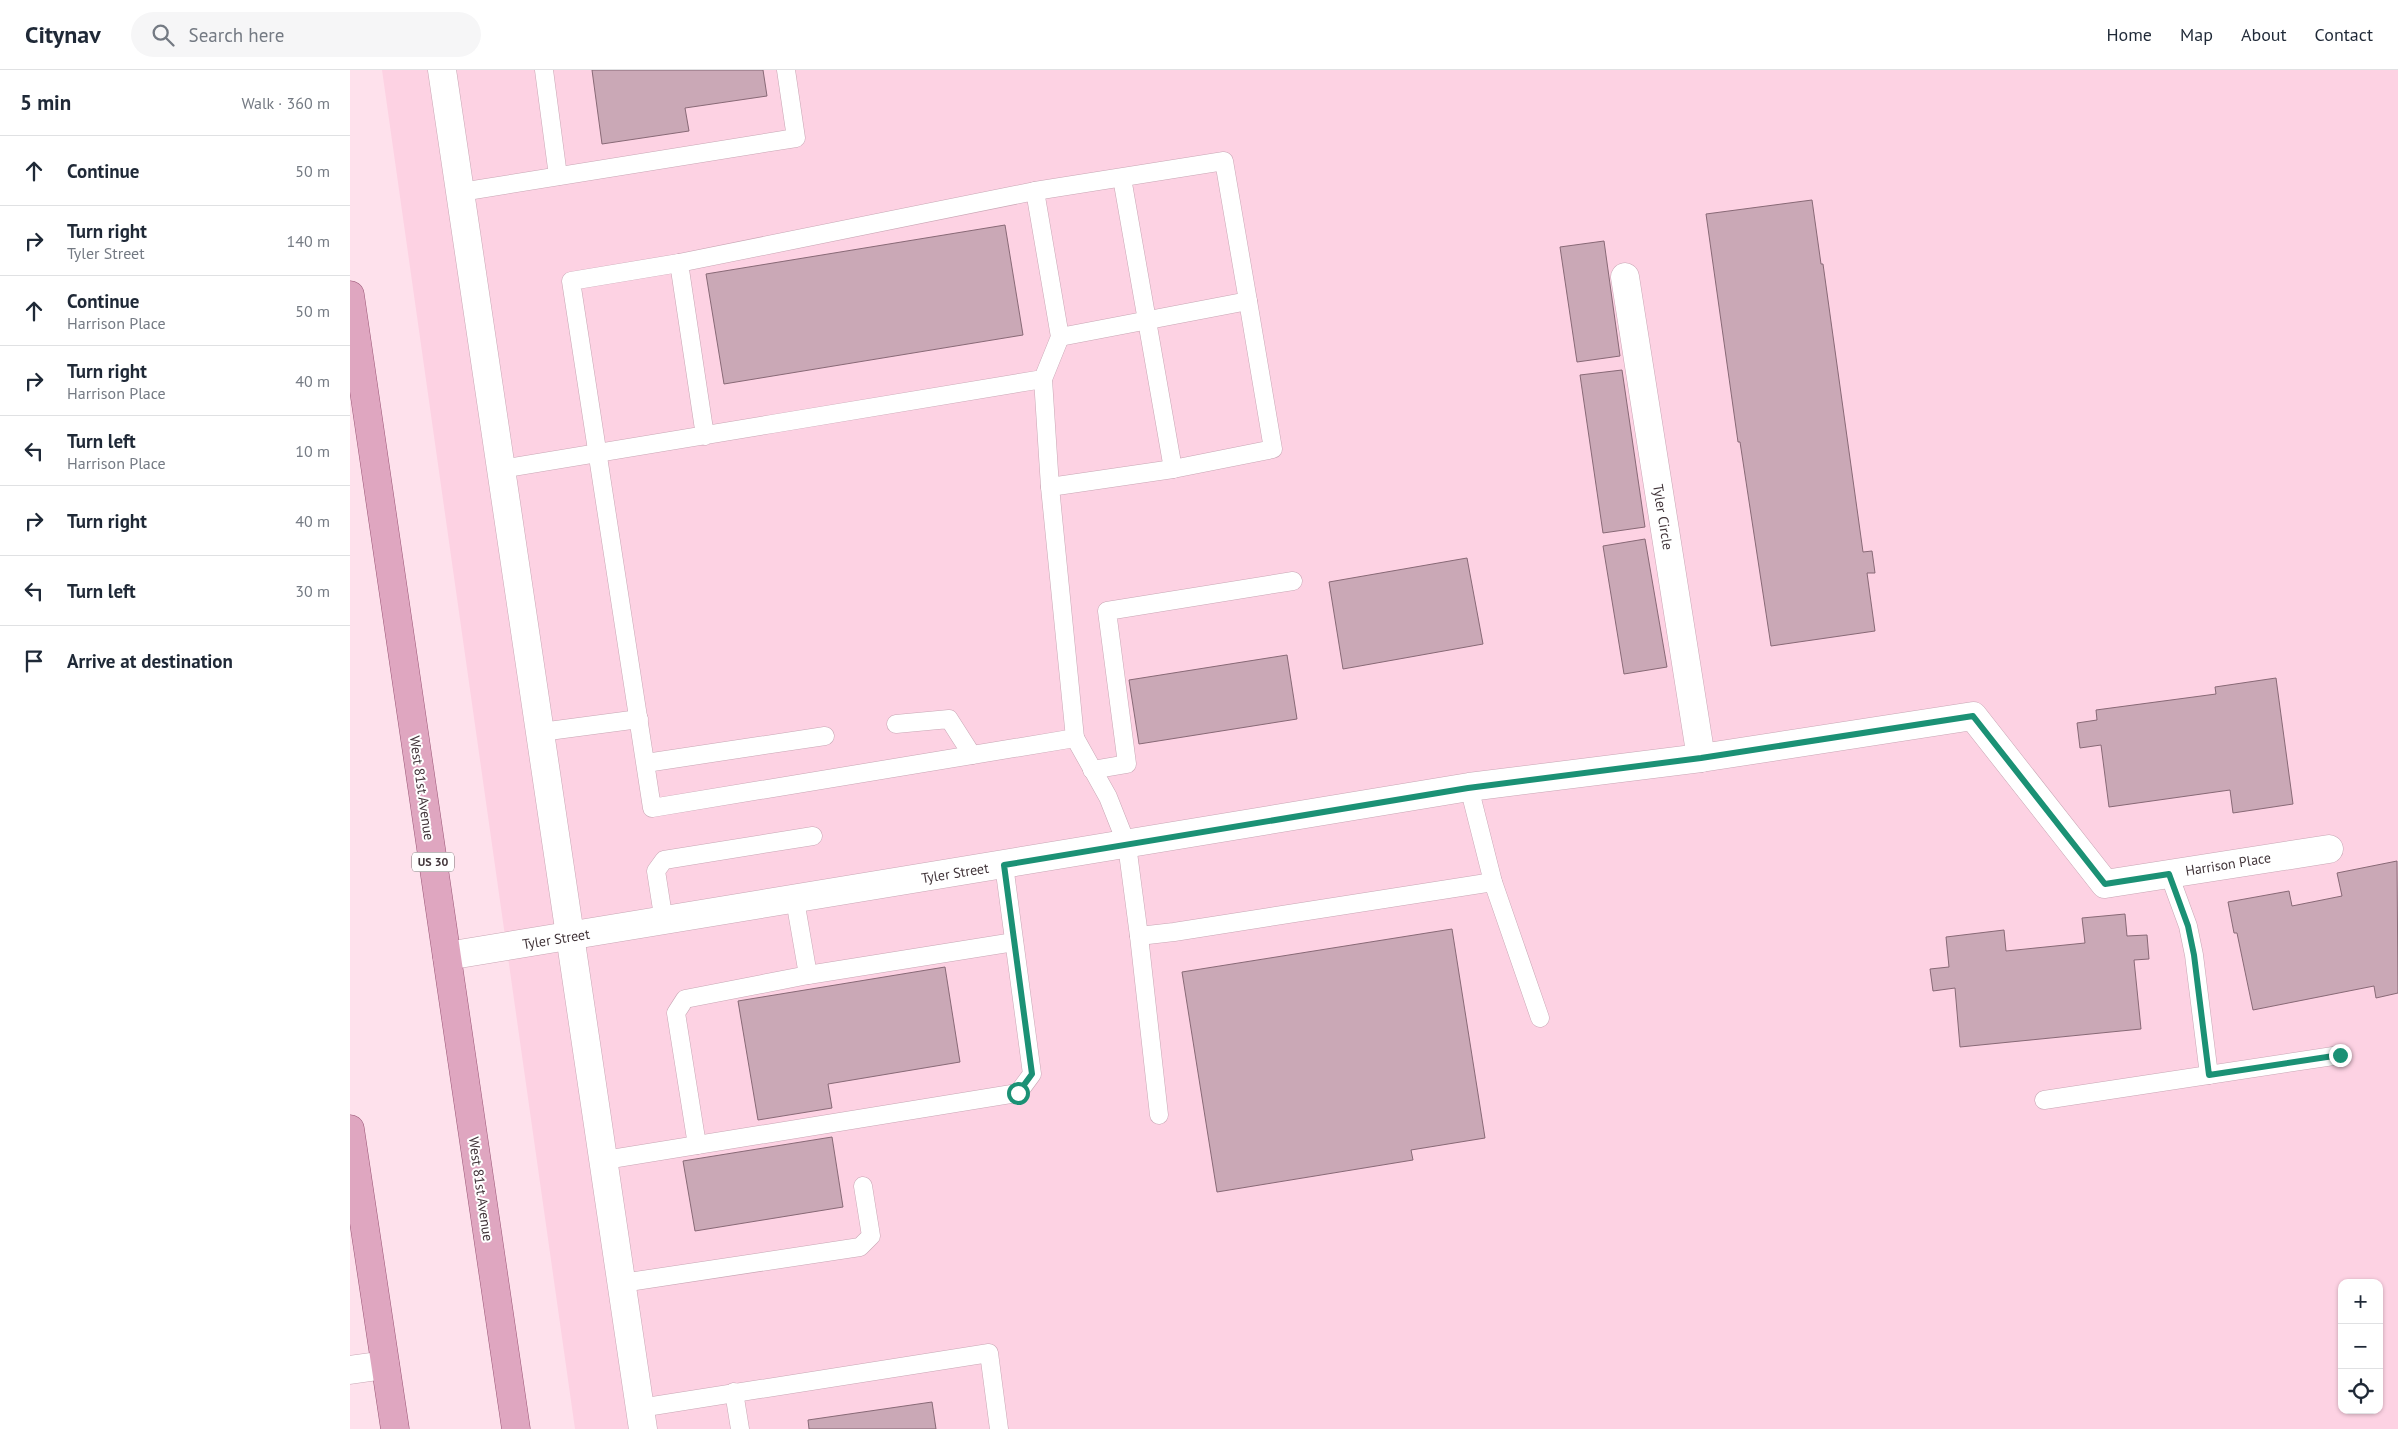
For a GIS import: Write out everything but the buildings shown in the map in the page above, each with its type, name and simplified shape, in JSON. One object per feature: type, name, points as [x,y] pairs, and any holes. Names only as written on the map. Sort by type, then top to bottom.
[{"type":"main road","name":"West 81st Avenue","points":[[350,295],[516,1429]]},
{"type":"main road","points":[[350,1129],[395,1429]]},
{"type":"street","points":[[442,70],[642,1418]]},
{"type":"street","name":"Tyler Circle","points":[[1625,277],[1701,758]]},
{"type":"street","name":"Harrison Place","points":[[1701,758],[1973,716],[2105,884],[2330,849]]},
{"type":"street","name":"Tyler Street","points":[[447,956],[664,922],[1468,788],[1701,758]]},
{"type":"street","points":[[350,1370],[385,1365]]},
{"type":"lane","points":[[544,70],[558,176]]},
{"type":"lane","points":[[460,192],[796,138],[786,70]]},
{"type":"lane","points":[[1050,487],[1173,468],[1273,449],[1224,161],[1035,191],[679,263],[572,280],[652,808],[1075,738]]},
{"type":"lane","points":[[1122,178],[1173,468]]},
{"type":"lane","points":[[1035,191],[1060,338],[1042,379],[1050,487],[1075,738],[1108,797],[1127,845],[1159,1115]]},
{"type":"lane","points":[[679,263],[705,436]]},
{"type":"lane","points":[[1060,338],[1248,301]]},
{"type":"lane","points":[[502,469],[1042,379]]},
{"type":"lane","points":[[1092,770],[1127,764],[1107,611],[1293,581]]},
{"type":"lane","points":[[541,732],[638,719]]},
{"type":"lane","points":[[896,724],[949,719],[972,755]]},
{"type":"lane","points":[[646,763],[825,736]]},
{"type":"lane","points":[[1468,788],[1493,882],[1540,1018]]},
{"type":"lane","points":[[664,922],[656,871],[664,860],[813,836]]},
{"type":"lane","points":[[604,1160],[1018,1093],[1032,1074],[1004,865]]},
{"type":"lane","points":[[2169,874],[2188,926],[2194,955],[2209,1075]]},
{"type":"lane","points":[[1139,936],[1493,882]]},
{"type":"lane","points":[[795,900],[808,976]]},
{"type":"lane","points":[[697,1145],[676,1013],[685,999],[808,976],[1014,942]]},
{"type":"lane","points":[[2044,1100],[2340,1055]]},
{"type":"lane","points":[[622,1283],[860,1246],[871,1236],[862,1186]]},
{"type":"lane","points":[[642,1418],[734,1392],[989,1353],[999,1429]]},
{"type":"lane","points":[[734,1392],[740,1429]]},
{"type":"shaded area","points":[[382,70],[2398,70],[2398,1429],[575,1429]]},
{"type":"route","points":[[1018,1093],[1032,1074],[1004,865],[1468,788],[1701,758],[1973,716],[2105,884],[2169,874],[2188,926],[2194,955],[2209,1075],[2340,1055]]}]
